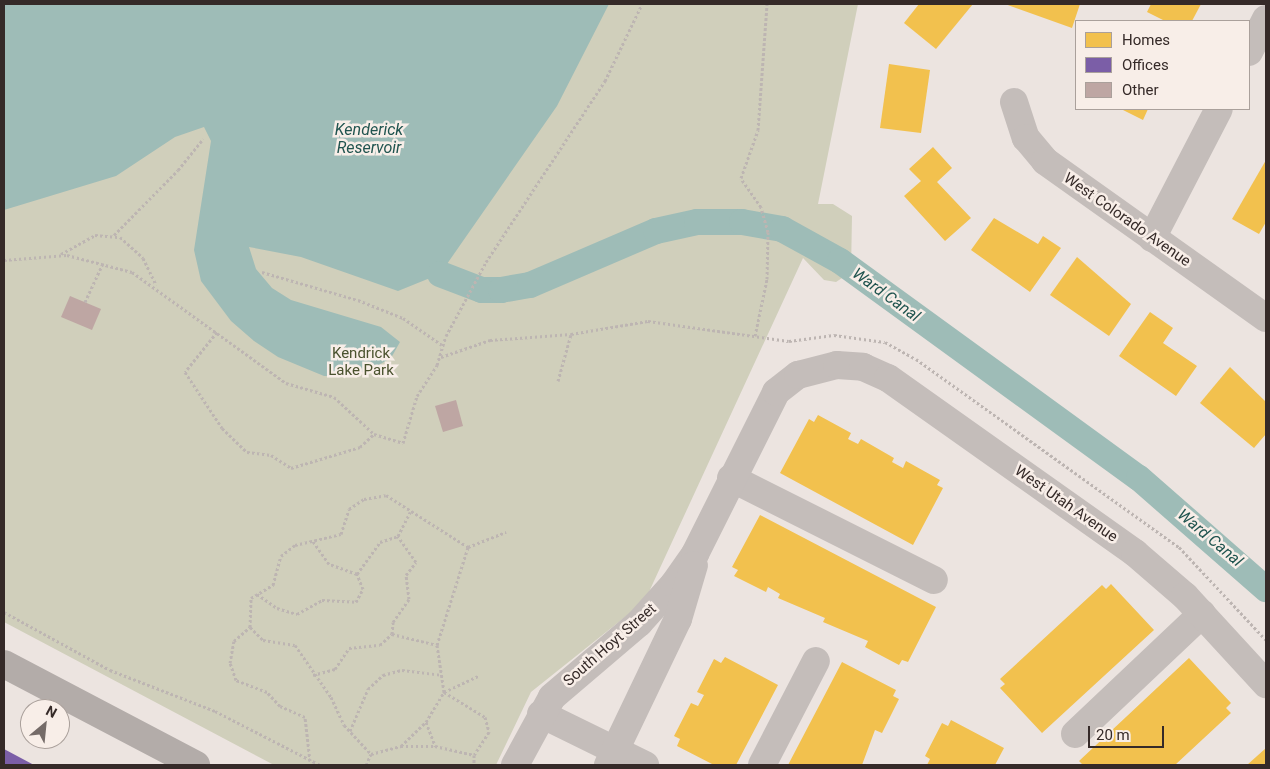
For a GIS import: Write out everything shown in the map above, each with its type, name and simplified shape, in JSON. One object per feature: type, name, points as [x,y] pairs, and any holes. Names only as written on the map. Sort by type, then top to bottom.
[{"type":"main road","points":[[4,664],[196,765]]},
{"type":"street","points":[[1250,50],[1266,18]]},
{"type":"street","name":"West Colorado Avenue","points":[[1014,102],[1026,138],[1045,161],[1266,318]]},
{"type":"street","points":[[1152,238],[1218,110]]},
{"type":"street","name":"South Hoyt Street","points":[[515,765],[541,714],[581,668],[657,604],[695,554],[731,478],[776,392],[798,375],[837,365]]},
{"type":"street","name":"West Utah Avenue","points":[[837,365],[863,368],[899,385],[1135,553],[1202,614],[1266,684]]},
{"type":"street","points":[[731,478],[934,580]]},
{"type":"street","name":"South Hoyt Street","points":[[612,758],[685,601],[695,554]]},
{"type":"street","points":[[1075,734],[1202,614]]},
{"type":"street","points":[[762,765],[816,661]]},
{"type":"street","points":[[541,714],[612,758],[645,765]]},
{"type":"path","points":[[4,260],[61,254],[104,261],[156,286],[286,383],[342,401],[374,434],[403,443],[417,396],[440,357],[446,336],[486,262],[605,81],[642,4]]},
{"type":"path","points":[[755,336],[766,287],[768,232],[761,207],[741,178],[758,130],[767,4]]},
{"type":"path","points":[[114,235],[178,170],[202,139]]},
{"type":"path","points":[[61,254],[95,235],[114,235],[138,252],[156,286]]},
{"type":"path","points":[[85,302],[104,261]]},
{"type":"path","points":[[262,272],[367,303],[419,327],[442,345]]},
{"type":"path","points":[[440,357],[490,340],[571,334],[648,321],[790,341]]},
{"type":"path","points":[[216,332],[185,372],[222,428],[247,452],[271,455],[291,468],[360,448],[374,434]]},
{"type":"path","points":[[558,381],[571,334]]},
{"type":"path","points":[[310,761],[305,717],[232,674],[234,641],[250,627],[251,598],[274,584],[287,550],[341,534],[349,508],[364,499],[395,497],[410,512],[468,547]]},
{"type":"path","points":[[256,594],[288,613],[303,613],[322,600],[351,604],[361,596],[357,574],[375,546],[398,536],[410,512]]},
{"type":"path","points":[[468,547],[506,532]]},
{"type":"path","points":[[313,675],[335,669],[349,648],[380,645],[392,634],[393,622],[408,599],[406,575],[416,562],[398,536]]},
{"type":"path","points":[[313,541],[329,564],[357,574]]},
{"type":"path","points":[[468,547],[437,645],[444,692],[480,711],[489,724],[487,740],[474,755],[474,765]]},
{"type":"path","points":[[4,612],[110,670],[215,711],[320,765]]},
{"type":"path","points":[[250,627],[269,642],[291,642],[350,731],[371,754]]},
{"type":"path","points":[[392,634],[437,645]]},
{"type":"path","points":[[350,731],[368,689],[383,675],[402,670],[440,675]]},
{"type":"path","points":[[401,746],[426,722],[444,692],[479,676]]},
{"type":"path","points":[[426,722],[435,746]]},
{"type":"path","points":[[371,754],[401,746],[435,746],[474,755]]},
{"type":"path","points":[[366,765],[371,754]]},
{"type":"green space","name":"Kendrick Lake Park","points":[[4,4],[858,4],[818,204],[833,204],[852,216],[851,272],[836,282],[824,280],[803,258],[648,594],[635,609],[531,692],[496,765],[274,765],[4,622]]},
{"type":"water","name":"Kenderick Reservoir","points":[[4,4],[609,4],[557,106],[440,274],[398,291],[301,257],[249,247],[256,269],[272,288],[291,300],[381,327],[400,342],[391,358],[375,367],[352,376],[324,376],[278,357],[254,341],[231,321],[201,281],[194,250],[211,141],[204,127],[175,137],[116,176],[4,210]]},
{"type":"building: Homes","points":[[919,4],[973,4],[936,49],[904,23]]},
{"type":"building: Homes","points":[[1005,4],[1080,4],[1072,28]]},
{"type":"building: Homes","points":[[1151,4],[1201,4],[1193,20],[1163,20],[1147,12]]},
{"type":"building: Homes","points":[[889,64],[930,70],[921,133],[880,128]]},
{"type":"building: Homes","points":[[1123,110],[1148,110],[1143,120]]},
{"type":"building: Homes","points":[[933,147],[952,168],[937,182],[971,218],[945,241],[904,196],[921,181],[909,169]]},
{"type":"building: Homes","points":[[1266,160],[1266,222],[1259,234],[1232,219]]},
{"type":"building: Homes","points":[[994,218],[1038,244],[1043,236],[1061,248],[1030,292],[971,250]]},
{"type":"building: Homes","points":[[1077,257],[1131,304],[1109,336],[1050,295]]},
{"type":"building: Homes","points":[[1150,312],[1173,328],[1163,343],[1197,366],[1176,396],[1119,356]]},
{"type":"building: Homes","points":[[1230,367],[1266,402],[1266,434],[1254,448],[1200,403]]},
{"type":"building: Homes","points":[[818,415],[851,433],[848,439],[858,444],[861,439],[894,458],[892,462],[903,468],[906,461],[940,480],[937,485],[943,488],[913,545],[780,473],[809,419],[814,422]]},
{"type":"building: Homes","points":[[760,515],[936,607],[908,662],[902,660],[899,665],[865,647],[868,641],[823,622],[825,618],[778,598],[780,594],[768,587],[766,592],[734,576],[738,570],[732,567]]},
{"type":"building: Homes","points":[[1111,584],[1154,630],[1042,733],[1000,688],[1005,684],[1000,679],[1102,585],[1106,589]]},
{"type":"building: Homes","points":[[725,657],[778,685],[736,765],[714,765],[677,746],[680,739],[674,736],[691,703],[698,706],[704,695],[697,692],[714,659],[721,663]]},
{"type":"building: Homes","points":[[1189,658],[1231,703],[1226,708],[1231,713],[1175,765],[1083,765],[1079,761]]},
{"type":"building: Homes","points":[[842,662],[896,690],[893,696],[899,699],[882,733],[875,730],[862,765],[788,765]]},
{"type":"building: Homes","points":[[951,720],[1004,748],[995,765],[927,765],[930,759],[925,756],[942,723],[948,726]]},
{"type":"building: Homes","points":[[1266,748],[1266,765],[1247,765]]},
{"type":"building: Offices","points":[[4,749],[34,765],[4,765]]},
{"type":"building: Other","points":[[70,296],[101,309],[92,330],[61,317]]},
{"type":"building: Other","points":[[456,400],[463,426],[443,432],[435,406]]},
{"type":"waterway","name":"Ward Canal","points":[[440,274],[482,290],[501,290],[530,285],[656,231],[697,222],[742,222],[782,229],[840,261],[1139,478],[1266,589]]}]
